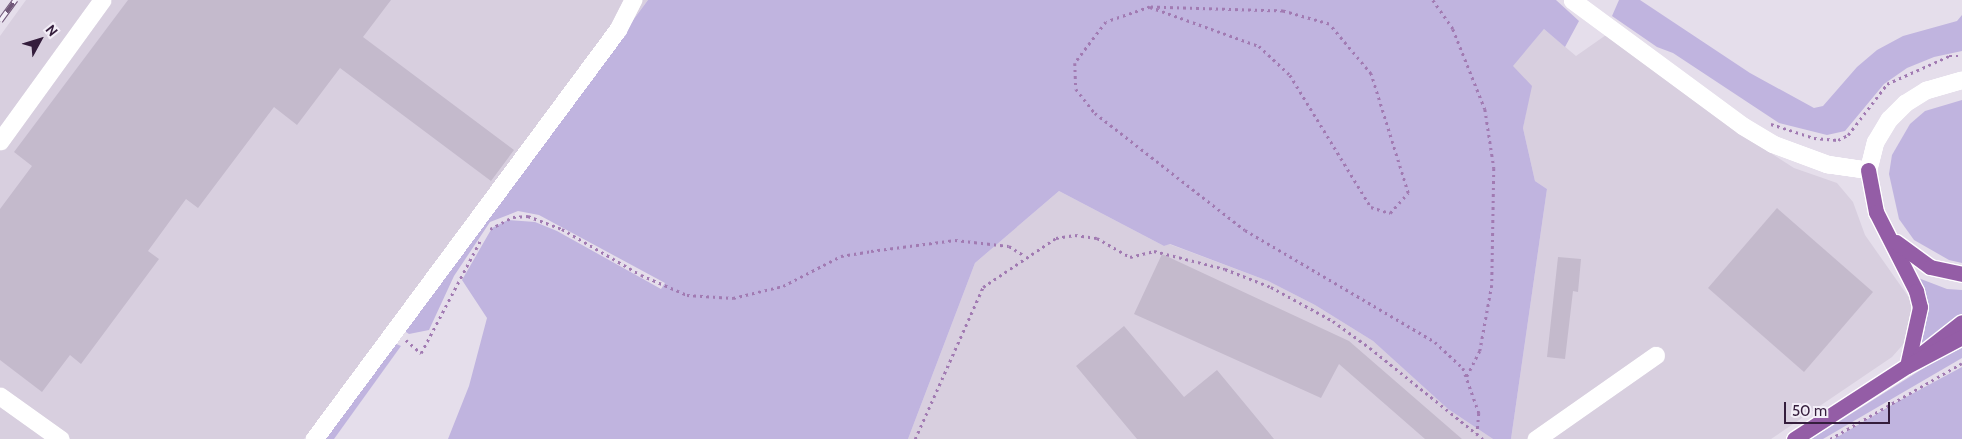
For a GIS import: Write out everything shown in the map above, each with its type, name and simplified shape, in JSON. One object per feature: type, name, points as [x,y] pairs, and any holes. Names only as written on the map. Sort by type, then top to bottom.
[{"type":"main road","points":[[1868,170],[1876,212],[1916,291],[1920,307],[1907,366]]},
{"type":"main road","points":[[1888,234],[1908,254],[1930,267],[1962,274]]},
{"type":"main road","points":[[1907,366],[1962,322]]},
{"type":"main road","points":[[1794,439],[1907,366],[1962,337]]},
{"type":"street","points":[[0,140],[102,0]]},
{"type":"street","points":[[314,439],[618,29],[633,0]]},
{"type":"street","points":[[1572,0],[1750,131],[1773,144],[1827,164],[1868,170],[1875,142],[1889,120],[1905,103],[1926,90],[1962,80]]},
{"type":"street","points":[[1536,439],[1656,355]]},
{"type":"street","points":[[0,396],[60,439]]},
{"type":"path","points":[[1433,0],[1453,29],[1485,109],[1494,168],[1492,285],[1480,351],[1466,378]]},
{"type":"path","points":[[1150,7],[1259,46],[1290,75],[1371,207],[1390,213],[1408,193],[1371,74],[1329,24],[1284,11],[1150,7],[1106,22],[1075,63],[1076,89],[1096,113],[1245,230],[1435,342],[1463,368],[1479,413],[1477,434]]},
{"type":"path","points":[[1766,123],[1814,138],[1838,140],[1848,136],[1887,84],[1949,56],[1962,56]]},
{"type":"path","points":[[488,231],[513,216],[528,216],[562,229],[640,276],[687,295],[733,298],[783,286],[841,256],[871,251],[955,240],[1009,246],[1025,256]]},
{"type":"path","points":[[915,439],[983,288],[1025,256],[1056,238],[1075,235],[1097,238],[1130,256],[1154,251],[1225,269],[1272,287],[1333,321],[1370,348],[1483,439]]},
{"type":"path","points":[[395,331],[421,353],[459,277],[483,236]]},
{"type":"path","points":[[1830,439],[1962,363]]},
{"type":"shaded area","points":[[26,0],[648,0],[633,20],[617,17],[304,439],[0,439],[0,36]]},
{"type":"shaded area","points":[[648,0],[1556,0],[1579,21],[1565,47],[1544,29],[1513,66],[1532,86],[1523,128],[1535,181],[1547,189],[1511,439],[1493,439],[1448,409],[1373,341],[1315,305],[1268,281],[1170,244],[1164,246],[1059,191],[975,263],[908,439],[448,439],[469,386],[487,318],[462,280],[492,228],[508,220],[535,222],[557,231],[661,289],[665,283],[539,215],[518,211],[490,222],[454,276],[429,330],[409,334],[403,330]]},
{"type":"shaded area","points":[[1619,0],[1640,0],[1750,73],[1814,108],[1823,106],[1857,67],[1877,50],[1903,36],[1957,21],[1962,15],[1962,51],[1934,57],[1907,68],[1884,84],[1845,131],[1827,135],[1779,123],[1673,53],[1657,47],[1612,16]]},
{"type":"shaded area","points":[[1544,29],[1576,56],[1606,35],[1735,130],[1794,168],[1837,183],[1853,202],[1865,235],[1910,299],[1913,319],[1907,340],[1892,357],[1771,439],[1511,439],[1547,189],[1535,181],[1523,128],[1531,86],[1512,66]]},
{"type":"shaded area","points":[[1962,100],[1962,263],[1949,260],[1914,240],[1899,219],[1889,174],[1892,155],[1910,124],[1925,111]]},
{"type":"shaded area","points":[[1059,191],[1164,246],[1169,244],[1268,281],[1315,305],[1373,341],[1448,409],[1493,439],[908,439],[975,263]]},
{"type":"shaded area","points":[[1913,276],[1947,289],[1962,290],[1962,317],[1918,349],[1925,330],[1925,302]]},
{"type":"shaded area","points":[[394,343],[401,346],[334,439],[323,439]]},
{"type":"shaded area","points":[[1962,344],[1962,358],[1823,439],[1811,439]]},
{"type":"shaded area","points":[[1962,367],[1962,439],[1834,439],[1895,403]]},
{"type":"building","points":[[128,0],[391,0],[363,37],[514,150],[491,181],[340,68],[297,125],[274,107],[198,208],[186,199],[148,251],[159,259],[81,364],[70,355],[42,392],[0,360],[0,209],[32,166],[14,152]]},
{"type":"building","points":[[1777,208],[1873,292],[1804,372],[1708,288]]},
{"type":"building","points":[[1162,254],[1349,341],[1462,439],[1425,439],[1339,364],[1321,398],[1134,314]]},
{"type":"building","points":[[1558,257],[1581,259],[1578,292],[1573,291],[1565,359],[1547,357]]},
{"type":"building","points":[[1124,326],[1184,397],[1217,370],[1274,439],[1137,439],[1076,366]]},
{"type":"railway","points":[[0,21],[15,0]]}]
